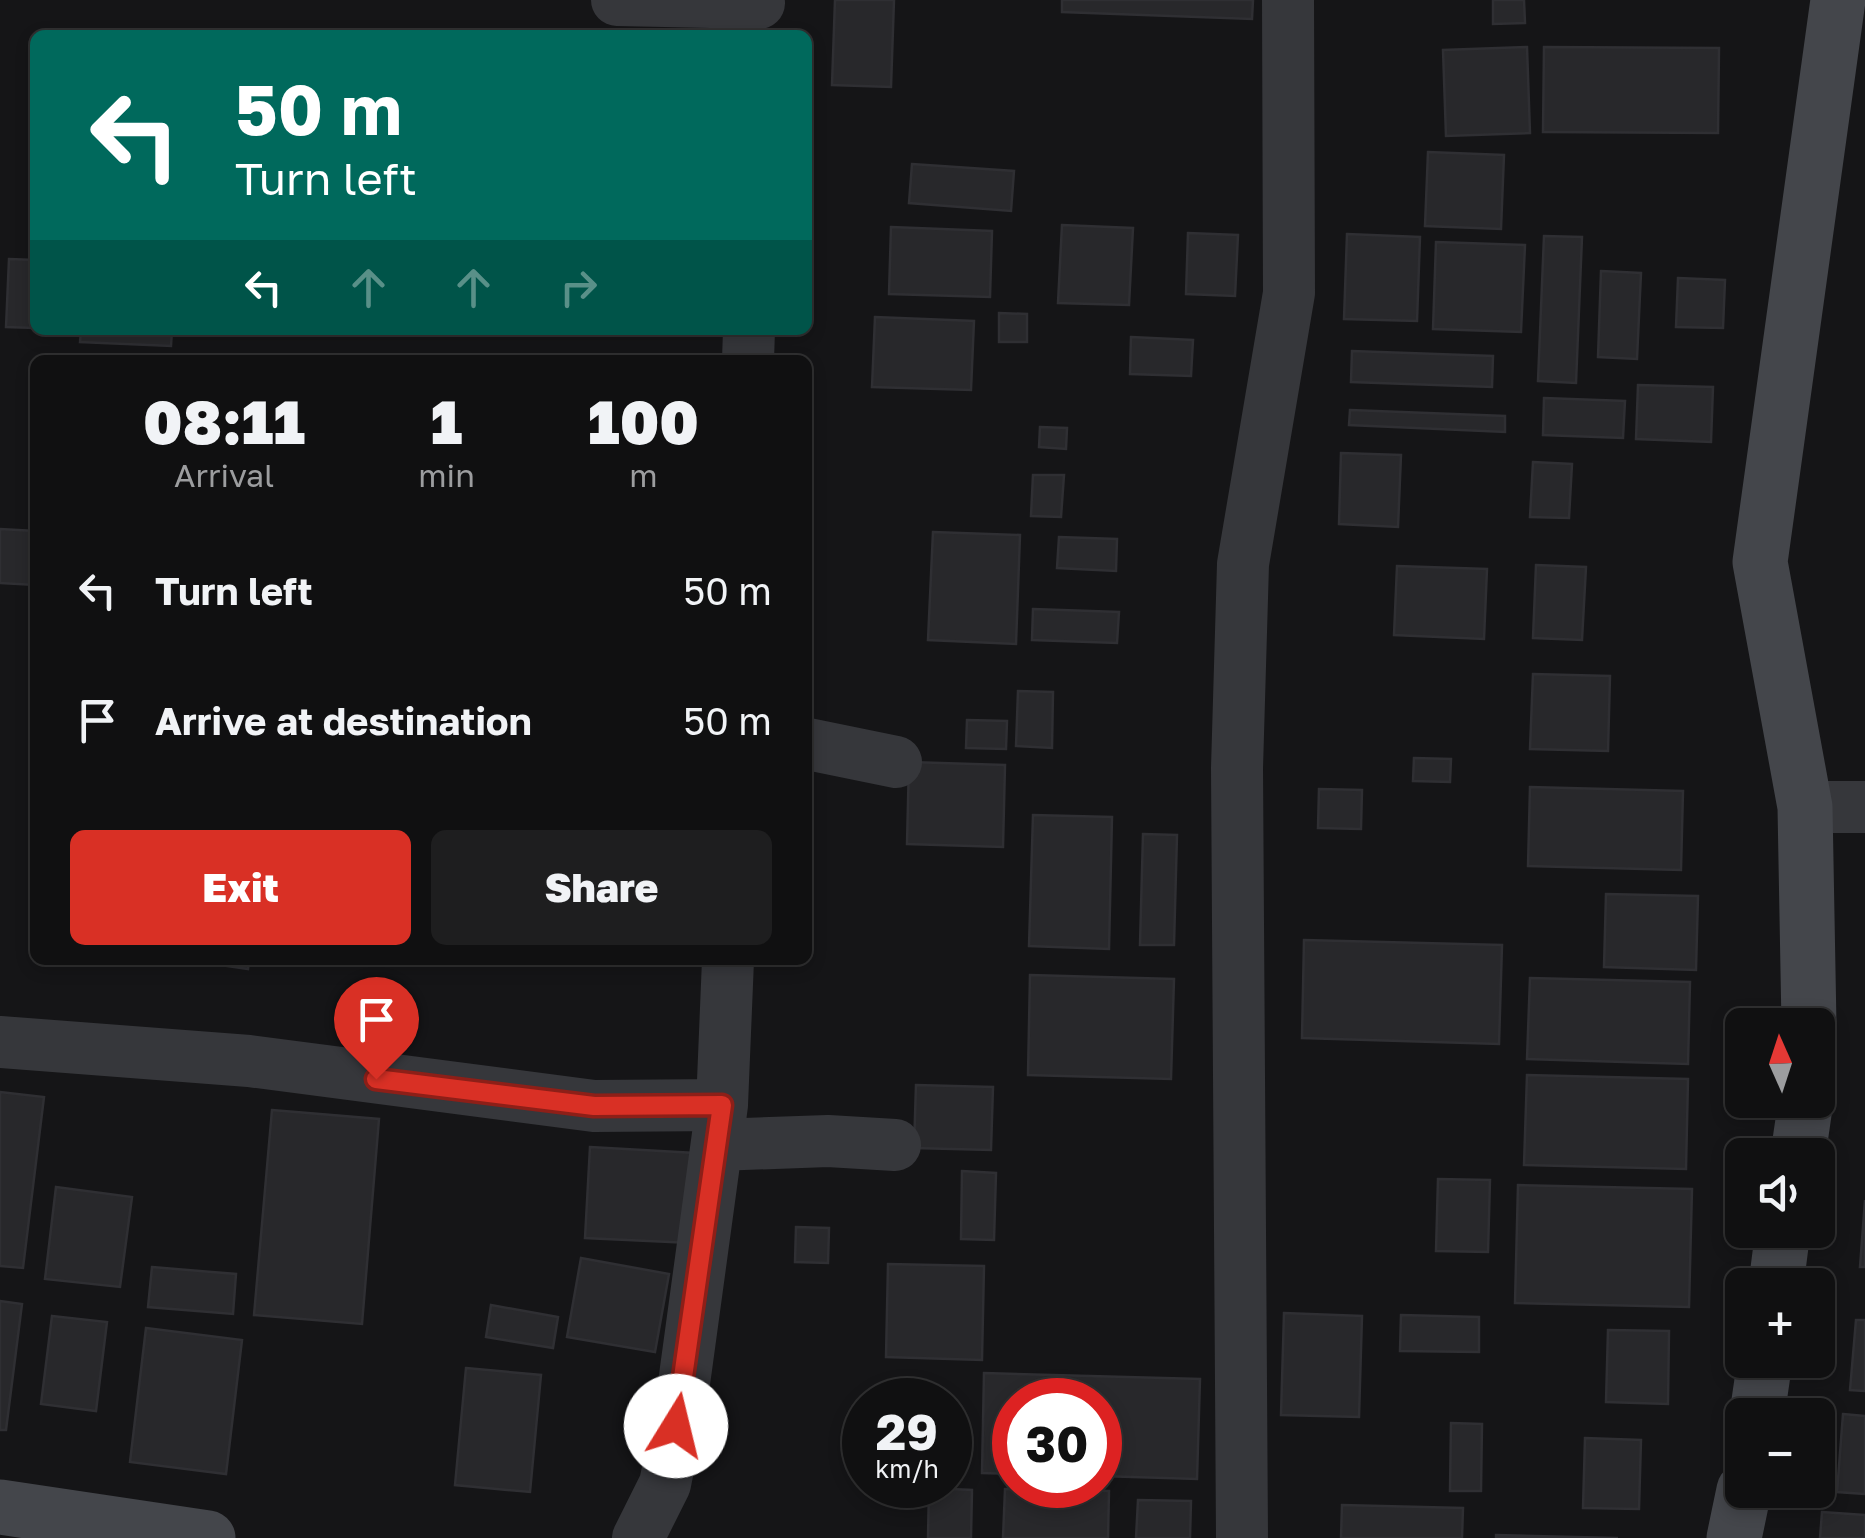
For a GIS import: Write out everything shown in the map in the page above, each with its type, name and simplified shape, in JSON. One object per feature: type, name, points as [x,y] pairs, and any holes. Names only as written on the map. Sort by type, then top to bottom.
[{"type":"street","points":[[616,0],[759,13]]},
{"type":"street","points":[[1242,1538],[1237,749],[1243,564],[1288,293],[1288,0]]},
{"type":"street","points":[[1809,1008],[1805,807],[1760,562],[1838,0]]},
{"type":"street","points":[[812,745],[896,762]]},
{"type":"street","points":[[1805,807],[1865,807]]},
{"type":"street","points":[[638,1538],[665,1484],[669,1467],[719,1125],[728,965]]},
{"type":"street","points":[[0,1042],[249,1060],[828,1141],[895,1145]]},
{"type":"street","points":[[0,1506],[208,1538]]},
{"type":"street","points":[[1734,1538],[1740,1508]]},
{"type":"building","points":[[835,0],[894,0],[891,87],[832,85]]},
{"type":"building","points":[[1062,0],[1253,0],[1252,19],[1062,12]]},
{"type":"building","points":[[1493,0],[1524,0],[1525,23],[1493,24]]},
{"type":"building","points":[[1527,47],[1530,133],[1446,136],[1443,50]]},
{"type":"building","points":[[1544,47],[1719,48],[1718,133],[1543,132]]},
{"type":"building","points":[[1428,152],[1504,155],[1501,229],[1425,226]]},
{"type":"building","points":[[912,164],[1014,171],[1011,211],[909,203]]},
{"type":"building","points":[[1062,225],[1133,228],[1129,305],[1058,303]]},
{"type":"building","points":[[891,227],[992,231],[990,297],[889,294]]},
{"type":"building","points":[[1188,233],[1238,235],[1235,296],[1186,294]]},
{"type":"building","points":[[1347,234],[1420,237],[1417,321],[1344,319]]},
{"type":"building","points":[[1544,236],[1582,237],[1576,383],[1538,381]]},
{"type":"building","points":[[1436,242],[1525,245],[1521,332],[1433,329]]},
{"type":"building","points":[[9,259],[30,260],[30,328],[6,327]]},
{"type":"building","points":[[1601,271],[1641,273],[1637,359],[1598,357]]},
{"type":"building","points":[[1678,278],[1725,280],[1723,328],[1676,327]]},
{"type":"building","points":[[999,313],[1027,314],[1027,342],[999,342]]},
{"type":"building","points":[[875,317],[974,321],[971,390],[872,387]]},
{"type":"building","points":[[81,335],[172,335],[171,346],[80,342]]},
{"type":"building","points":[[1131,337],[1193,340],[1191,376],[1130,374]]},
{"type":"building","points":[[1352,351],[1493,356],[1492,387],[1351,382]]},
{"type":"building","points":[[1638,385],[1713,387],[1711,442],[1636,439]]},
{"type":"building","points":[[1544,398],[1625,401],[1623,438],[1543,435]]},
{"type":"building","points":[[1350,410],[1505,416],[1505,432],[1349,425]]},
{"type":"building","points":[[1040,427],[1067,428],[1066,449],[1039,447]]},
{"type":"building","points":[[1341,453],[1401,455],[1398,527],[1339,524]]},
{"type":"building","points":[[1533,462],[1572,464],[1569,518],[1530,517]]},
{"type":"building","points":[[1033,475],[1064,475],[1061,517],[1031,516]]},
{"type":"building","points":[[0,529],[30,531],[30,585],[0,583]]},
{"type":"building","points":[[933,532],[1020,535],[1016,644],[928,640]]},
{"type":"building","points":[[1059,537],[1117,539],[1116,571],[1057,568]]},
{"type":"building","points":[[1536,565],[1586,567],[1582,640],[1533,638]]},
{"type":"building","points":[[1397,566],[1487,569],[1484,639],[1394,635]]},
{"type":"building","points":[[1033,609],[1119,612],[1117,643],[1032,640]]},
{"type":"building","points":[[1533,674],[1610,676],[1608,751],[1530,749]]},
{"type":"building","points":[[1018,691],[1053,692],[1052,748],[1016,746]]},
{"type":"building","points":[[967,720],[1007,721],[1006,749],[966,748]]},
{"type":"building","points":[[1414,758],[1451,759],[1450,782],[1413,781]]},
{"type":"building","points":[[909,762],[1005,765],[1003,847],[907,844]]},
{"type":"building","points":[[1530,787],[1683,791],[1681,870],[1528,866]]},
{"type":"building","points":[[1319,789],[1362,790],[1361,829],[1318,828]]},
{"type":"building","points":[[1033,815],[1112,817],[1109,949],[1029,946]]},
{"type":"building","points":[[1143,834],[1177,835],[1174,945],[1140,945]]},
{"type":"building","points":[[1606,894],[1698,896],[1696,970],[1604,967]]},
{"type":"building","points":[[1304,940],[1502,945],[1499,1044],[1302,1038]]},
{"type":"building","points":[[1030,975],[1174,979],[1171,1079],[1028,1075]]},
{"type":"building","points":[[1530,978],[1690,982],[1688,1064],[1527,1059]]},
{"type":"building","points":[[1527,1075],[1688,1079],[1686,1169],[1524,1165]]},
{"type":"building","points":[[916,1085],[993,1087],[991,1150],[914,1148]]},
{"type":"building","points":[[0,1092],[44,1097],[23,1268],[0,1266]]},
{"type":"building","points":[[272,1110],[379,1119],[362,1324],[254,1315]]},
{"type":"building","points":[[590,1147],[695,1153],[690,1243],[585,1238]]},
{"type":"building","points":[[962,1171],[996,1173],[994,1240],[961,1239]]},
{"type":"building","points":[[1438,1179],[1490,1180],[1488,1252],[1436,1251]]},
{"type":"building","points":[[1518,1185],[1692,1189],[1689,1307],[1515,1303]]},
{"type":"building","points":[[56,1187],[132,1197],[120,1287],[45,1279]]},
{"type":"building","points":[[1865,1200],[1865,1267],[1860,1267]]},
{"type":"building","points":[[796,1227],[829,1228],[828,1263],[795,1262]]},
{"type":"building","points":[[581,1258],[669,1274],[655,1352],[567,1337]]},
{"type":"building","points":[[888,1264],[984,1266],[982,1360],[886,1357]]},
{"type":"building","points":[[152,1267],[236,1274],[233,1314],[148,1307]]},
{"type":"building","points":[[0,1301],[22,1304],[6,1430],[0,1430]]},
{"type":"building","points":[[491,1305],[558,1317],[553,1348],[486,1337]]},
{"type":"building","points":[[1284,1313],[1362,1316],[1359,1417],[1281,1415]]},
{"type":"building","points":[[1401,1315],[1479,1317],[1479,1352],[1400,1351]]},
{"type":"building","points":[[52,1316],[107,1322],[96,1411],[41,1404]]},
{"type":"building","points":[[1856,1320],[1865,1320],[1865,1391],[1850,1390]]},
{"type":"building","points":[[146,1328],[242,1340],[226,1474],[130,1462]]},
{"type":"building","points":[[1608,1330],[1669,1331],[1668,1404],[1606,1402]]},
{"type":"building","points":[[466,1368],[541,1375],[530,1492],[455,1485]]},
{"type":"building","points":[[984,1373],[1200,1379],[1197,1479],[1122,1477],[1122,1378],[992,1378],[992,1473],[982,1473]]},
{"type":"building","points":[[1843,1414],[1865,1416],[1865,1494],[1837,1492]]},
{"type":"building","points":[[1451,1423],[1482,1424],[1481,1491],[1450,1491]]},
{"type":"building","points":[[1585,1438],[1641,1440],[1639,1509],[1583,1508]]},
{"type":"building","points":[[1138,1500],[1191,1501],[1190,1538],[1136,1538]]},
{"type":"building","points":[[1342,1505],[1463,1508],[1462,1538],[1341,1538]]},
{"type":"building","points":[[929,1508],[972,1508],[971,1538],[928,1538]]},
{"type":"building","points":[[1004,1508],[1109,1508],[1108,1538],[1003,1538]]},
{"type":"building","points":[[1822,1512],[1865,1515],[1865,1538],[1820,1538]]},
{"type":"building","points":[[1496,1535],[1618,1538],[1496,1538]]},
{"type":"route","points":[[376,1079],[594,1106],[722,1105],[676,1426]]}]
